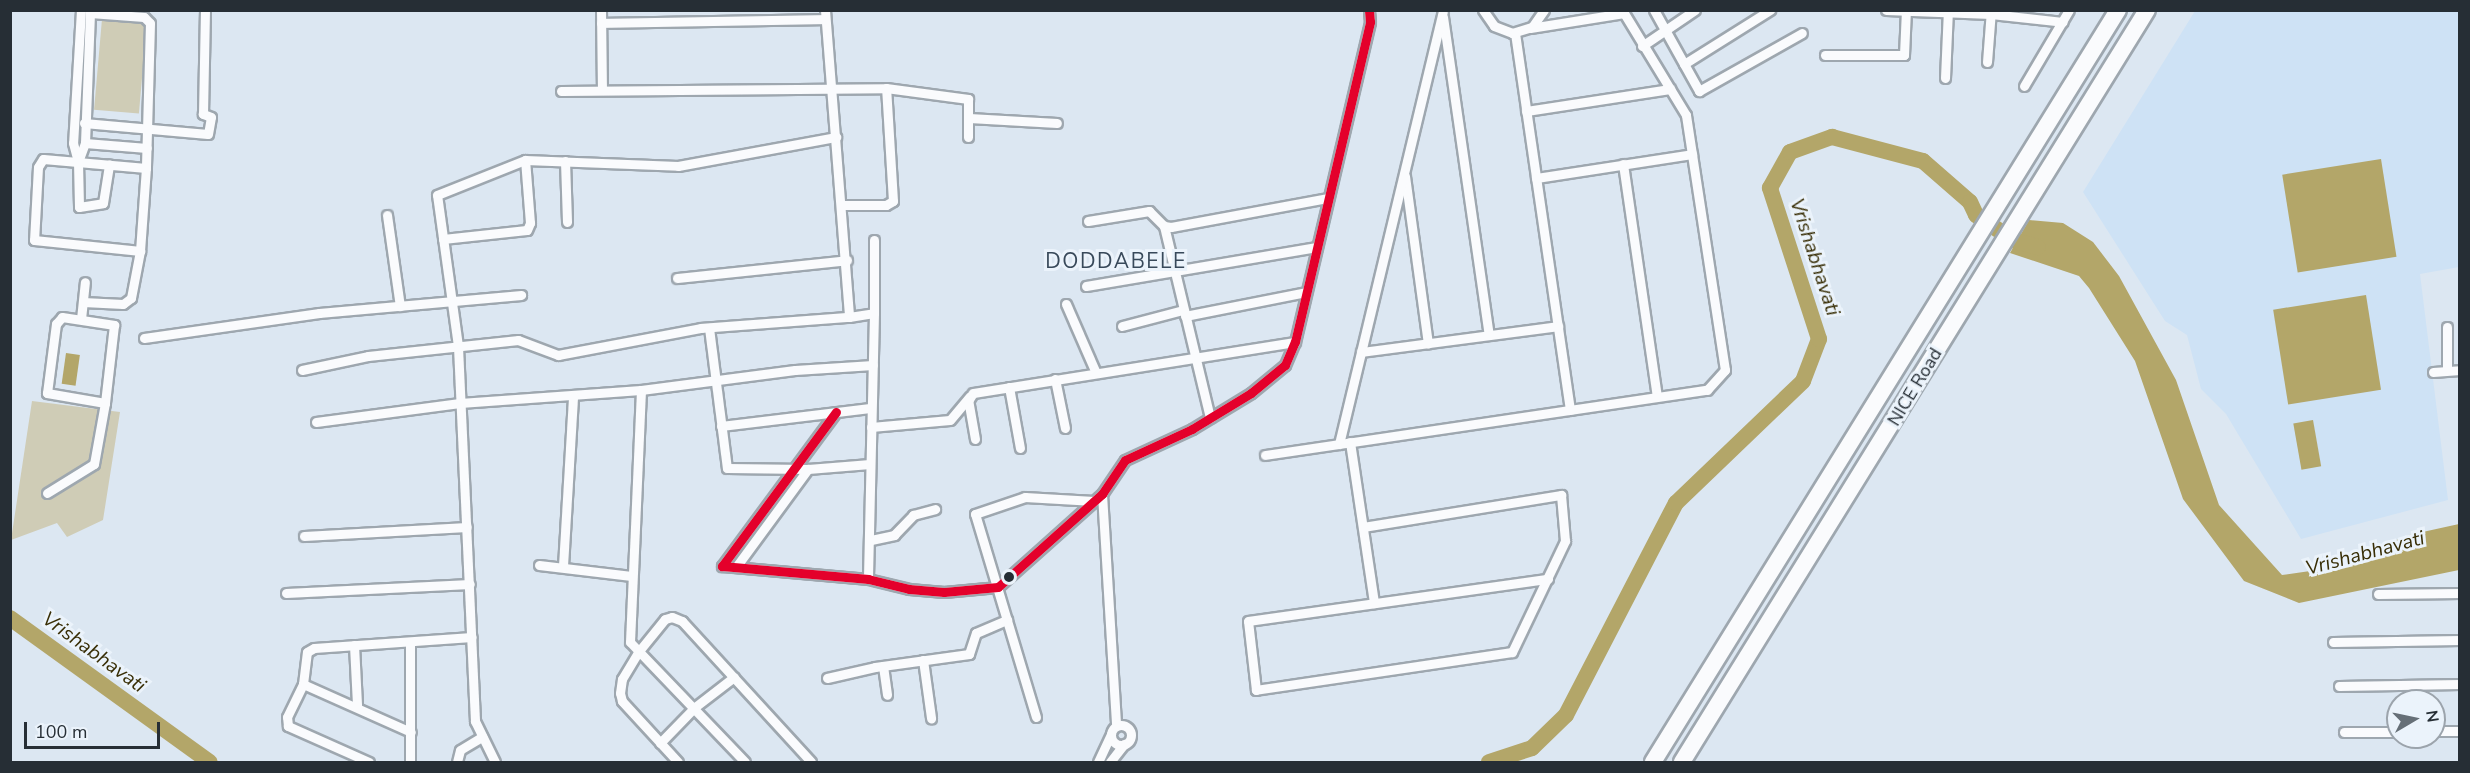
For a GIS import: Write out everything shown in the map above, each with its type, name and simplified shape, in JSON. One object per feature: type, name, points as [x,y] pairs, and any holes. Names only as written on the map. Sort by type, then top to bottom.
[{"type":"highway","name":"NICE Road","points":[[1653,762],[1973,241],[2118,10]]},
{"type":"highway","name":"NICE Road","points":[[1682,762],[2147,10]]},
{"type":"street","points":[[84,123],[205,134],[210,130],[211,117],[203,114],[205,10]]},
{"type":"street","points":[[601,10],[602,90]]},
{"type":"street","points":[[687,10],[687,21]]},
{"type":"street","points":[[836,412],[791,469],[722,566],[868,579],[909,590],[938,592],[998,587],[1061,535],[1102,494],[1125,460],[1210,418],[1251,393],[1285,365],[1294,342],[1317,247],[1370,22],[1369,10]]},
{"type":"street","points":[[1265,455],[1707,390],[1725,370],[1686,115],[1623,13],[1530,28],[1515,33],[1494,26],[1483,10]]},
{"type":"street","points":[[1530,28],[1544,10]]},
{"type":"street","points":[[1654,10],[1699,91],[1802,33]]},
{"type":"street","points":[[1642,46],[1695,10]]},
{"type":"street","points":[[1684,64],[1770,10]]},
{"type":"street","points":[[1886,10],[1991,12],[2063,22]]},
{"type":"street","points":[[2024,86],[2069,10]]},
{"type":"street","points":[[83,302],[123,304],[131,298],[140,250],[146,168],[150,23],[144,17],[125,13],[87,11]]},
{"type":"street","points":[[78,162],[85,143],[87,11]]},
{"type":"street","points":[[87,11],[74,143],[78,162],[79,207],[103,203],[109,164]]},
{"type":"street","points":[[1339,444],[1446,11]]},
{"type":"street","points":[[1446,11],[1489,335]]},
{"type":"street","points":[[1825,55],[1904,56],[1906,11]]},
{"type":"street","points":[[1945,78],[1948,12]]},
{"type":"street","points":[[1987,62],[1991,12]]},
{"type":"street","points":[[601,23],[825,15],[847,260],[849,317]]},
{"type":"street","points":[[1515,33],[1570,410]]},
{"type":"street","points":[[842,205],[885,205],[892,201],[886,88]]},
{"type":"street","points":[[561,91],[886,88],[968,99],[968,137]]},
{"type":"street","points":[[1526,111],[1670,90]]},
{"type":"street","points":[[969,118],[1057,123]]},
{"type":"street","points":[[495,762],[475,721],[458,346],[437,195],[525,160],[678,166],[836,137]]},
{"type":"street","points":[[85,143],[147,148]]},
{"type":"street","points":[[1536,178],[1692,154]]},
{"type":"street","points":[[140,250],[34,240],[40,163],[43,159],[146,168]]},
{"type":"street","points":[[443,240],[526,230],[530,217],[525,160]]},
{"type":"street","points":[[565,161],[567,222]]},
{"type":"street","points":[[1623,164],[1657,397]]},
{"type":"street","points":[[1405,171],[1428,343]]},
{"type":"street","points":[[1164,226],[1328,198]]},
{"type":"street","points":[[1088,221],[1149,211],[1164,226],[1210,418]]},
{"type":"street","points":[[387,215],[400,306]]},
{"type":"street","points":[[868,579],[874,240]]},
{"type":"street","points":[[1086,286],[1173,269],[1317,247]]},
{"type":"street","points":[[678,278],[847,260]]},
{"type":"street","points":[[81,319],[85,282]]},
{"type":"street","points":[[1122,326],[1306,292]]},
{"type":"street","points":[[144,338],[400,306],[521,295]]},
{"type":"street","points":[[1066,304],[1096,372]]},
{"type":"street","points":[[302,370],[368,356],[518,340],[558,355],[710,328],[874,313]]},
{"type":"street","points":[[47,493],[94,464],[105,403],[114,325],[62,317],[56,324],[47,393],[105,403]]},
{"type":"street","points":[[1361,352],[1558,326]]},
{"type":"street","points":[[2447,327],[2447,370]]},
{"type":"street","points":[[710,328],[728,468],[808,469],[870,464]]},
{"type":"street","points":[[871,427],[950,420],[970,396],[1010,387],[1194,356],[1294,342]]},
{"type":"street","points":[[316,422],[460,403],[641,390],[717,378],[873,365]]},
{"type":"street","points":[[2433,372],[2460,370]]},
{"type":"street","points":[[1055,379],[1065,428]]},
{"type":"street","points":[[1010,387],[1020,448]]},
{"type":"street","points":[[641,390],[628,634],[639,651],[695,707],[745,762]]},
{"type":"street","points":[[563,566],[573,396]]},
{"type":"street","points":[[970,396],[975,439]]},
{"type":"street","points":[[721,426],[870,408]]},
{"type":"street","points":[[1350,442],[1374,603]]},
{"type":"street","points":[[736,567],[808,469]]},
{"type":"street","points":[[1102,494],[1113,730],[1115,743],[1124,744]]},
{"type":"street","points":[[1363,527],[1561,495],[1566,542],[1548,579],[1512,652],[1256,690],[1248,621],[1548,579]]},
{"type":"street","points":[[1036,717],[998,587],[975,521],[976,513],[1025,497],[1094,501]]},
{"type":"street","points":[[870,540],[894,535],[913,515],[935,508]]},
{"type":"street","points":[[304,536],[467,527]]},
{"type":"street","points":[[539,565],[563,566],[631,576]]},
{"type":"street","points":[[286,593],[470,584]]},
{"type":"street","points":[[2378,594],[2460,593]]},
{"type":"street","points":[[678,762],[620,697],[622,679],[639,651],[665,620],[675,617],[812,762]]},
{"type":"street","points":[[827,678],[883,666],[969,654],[976,633],[1007,620]]},
{"type":"street","points":[[369,762],[290,730],[287,717],[303,684],[309,650],[472,637]]},
{"type":"street","points":[[2333,642],[2460,640]]},
{"type":"street","points":[[410,642],[410,762]]},
{"type":"street","points":[[354,645],[357,705]]},
{"type":"street","points":[[923,660],[931,718]]},
{"type":"street","points":[[883,666],[887,695]]},
{"type":"street","points":[[660,743],[695,707],[734,677]]},
{"type":"street","points":[[303,684],[357,705],[411,732]]},
{"type":"street","points":[[2339,686],[2460,684]]},
{"type":"street","points":[[1098,762],[1113,730],[1122,725],[1130,731],[1124,744],[1110,762]]},
{"type":"street","points":[[2344,732],[2386,732]]},
{"type":"street","points":[[457,762],[460,750],[482,737]]},
{"type":"shaded area","points":[[2195,11],[2459,11],[2459,267],[2420,274],[2448,500],[2301,539],[2226,414],[2201,389],[2187,335],[2165,321],[2083,192]]},
{"type":"shaded area","points":[[102,19],[147,23],[139,114],[94,110]]},
{"type":"shaded area","points":[[32,401],[120,412],[103,520],[67,537],[57,523],[11,540]]},
{"type":"water","points":[[2381,159],[2396,257],[2298,272],[2282,175]]},
{"type":"water","name":"Vrishabhavati","points":[[2029,220],[2063,223],[2093,242],[2119,276],[2176,380],[2219,505],[2282,575],[2324,569],[2409,535],[2459,524],[2459,570],[2299,603],[2244,581],[2183,499],[2135,361],[2089,288],[2079,276],[2010,253]]},
{"type":"water","points":[[2366,295],[2381,390],[2288,405],[2273,310]]},
{"type":"water","points":[[66,353],[80,355],[76,386],[62,384]]},
{"type":"water","points":[[2313,420],[2321,466],[2301,470],[2293,423]]},
{"type":"waterway","name":"Vrishabhavati","points":[[1489,762],[1532,748],[1566,715],[1676,503],[1803,381],[1819,339],[1770,188],[1790,152],[1832,137],[1923,161],[1970,202],[1976,215],[2013,240],[2038,247]]},
{"type":"waterway","name":"Vrishabhavati","points":[[10,618],[210,762]]},
{"type":"transit line","points":[[836,412],[722,566],[868,579],[909,589],[944,592],[998,587],[1102,494],[1125,460],[1192,429],[1251,393],[1285,365],[1295,342],[1370,22],[1369,10]]},
{"type":"district","name":"DODDABELE","points":[[1116,261]]}]
